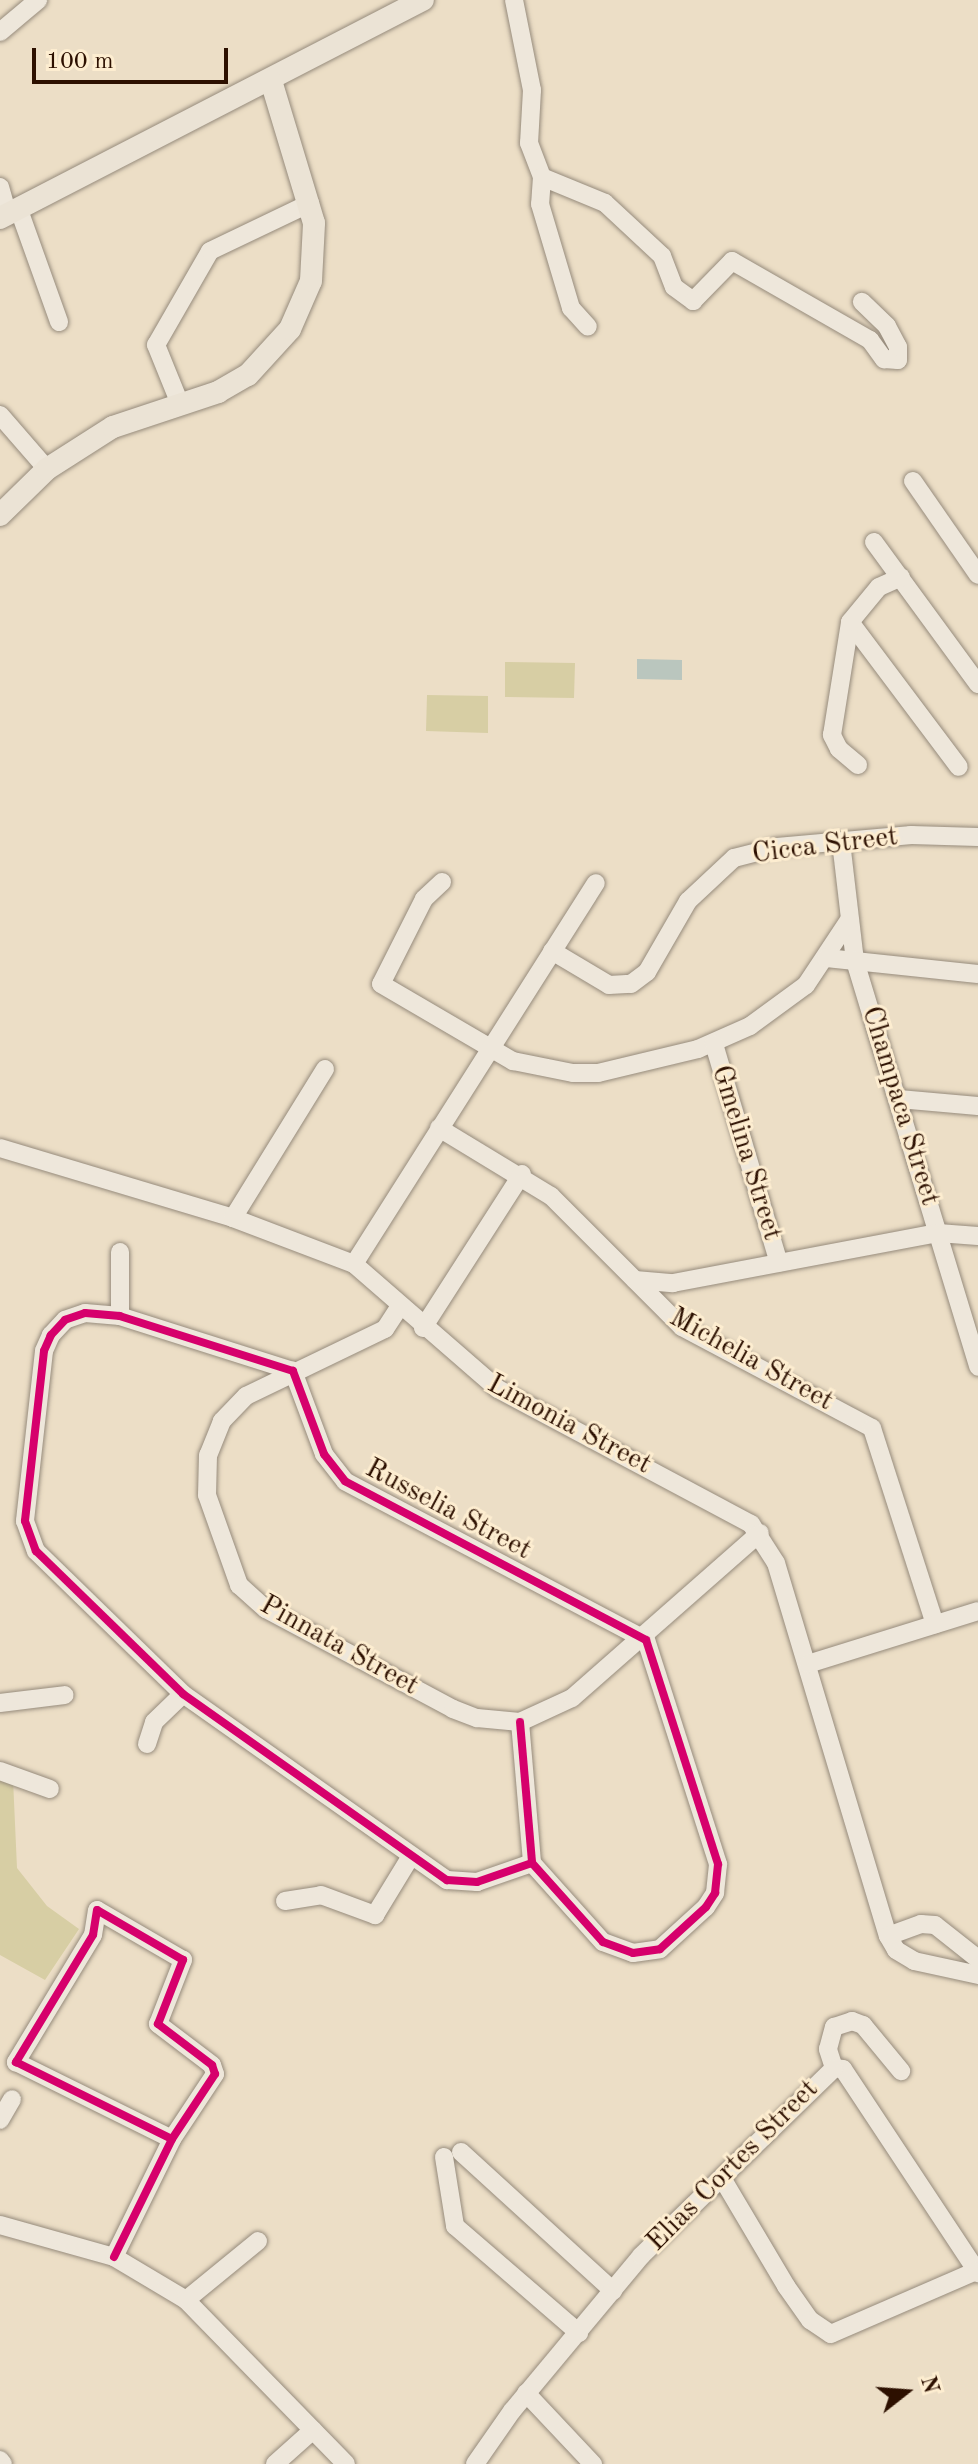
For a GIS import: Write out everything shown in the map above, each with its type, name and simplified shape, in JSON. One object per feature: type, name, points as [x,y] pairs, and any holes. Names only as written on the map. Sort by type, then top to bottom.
[{"type":"main road","points":[[9,214],[271,81],[373,22],[423,0]]},
{"type":"main road","points":[[0,515],[47,469],[113,427],[180,404],[248,375],[290,329],[311,281],[310,203],[271,81]]},
{"type":"street","points":[[0,32],[38,0]]},
{"type":"street","points":[[514,0],[532,90],[529,143],[542,177],[540,204],[571,308],[588,327]]},
{"type":"street","points":[[542,177],[605,203],[662,256],[674,287],[693,301],[732,261],[870,340],[884,359],[898,360],[898,347],[887,326],[862,302]]},
{"type":"street","points":[[0,187],[9,214],[59,322]]},
{"type":"street","points":[[180,404],[156,345],[210,251],[310,203]]},
{"type":"street","points":[[0,415],[47,469]]},
{"type":"street","points":[[913,481],[978,575]]},
{"type":"street","points":[[874,542],[978,684]]},
{"type":"street","points":[[858,765],[839,749],[832,735],[850,622],[879,587],[901,577]]},
{"type":"street","points":[[850,622],[959,767]]},
{"type":"street","name":"Cicca Street","points":[[552,951],[609,985],[631,984],[647,972],[688,901],[734,858],[760,849],[911,835],[978,837]]},
{"type":"street","name":"Champaca Street","points":[[841,842],[855,961],[978,1367]]},
{"type":"street","points":[[442,882],[424,899],[381,984],[488,1047],[543,1069],[598,1073],[714,1044],[783,1006],[826,958],[849,920]]},
{"type":"street","points":[[354,1264],[488,1047],[596,883]]},
{"type":"street","points":[[826,958],[978,974]]},
{"type":"street","name":"Gmelina Street","points":[[714,1044],[779,1263]]},
{"type":"street","points":[[233,1218],[325,1069]]},
{"type":"street","points":[[899,1099],[978,1106]]},
{"type":"street","name":"Michelia Street","points":[[439,1128],[522,1174],[560,1203],[664,1313],[872,1428],[935,1624]]},
{"type":"street","name":"Limonia Street","points":[[0,1148],[233,1218],[354,1264],[423,1328],[498,1389],[739,1515],[760,1533],[776,1563],[888,1936]]},
{"type":"street","points":[[423,1328],[522,1174]]},
{"type":"street","points":[[635,1280],[673,1283],[938,1233],[978,1236]]},
{"type":"street","points":[[120,1252],[120,1316]]},
{"type":"street","points":[[664,1313],[673,1283]]},
{"type":"street","name":"Pinnata Street","points":[[400,1306],[385,1329],[293,1371],[232,1408],[208,1455],[207,1495],[239,1585],[266,1609],[453,1709],[477,1718],[520,1722]]},
{"type":"street","points":[[293,1371],[120,1316],[85,1313],[65,1320],[51,1335],[44,1351],[25,1521],[36,1551],[183,1694],[411,1856],[461,1884],[532,1863]]},
{"type":"street","name":"Russelia Street","points":[[293,1371],[324,1454],[345,1481],[640,1636]]},
{"type":"street","points":[[640,1636],[650,1644],[718,1864],[715,1893],[706,1907],[660,1949],[622,1952],[589,1929],[532,1863],[520,1722],[572,1698],[640,1636],[760,1533]]},
{"type":"street","points":[[808,1664],[978,1611]]},
{"type":"street","points":[[147,1744],[154,1722],[183,1694]]},
{"type":"street","points":[[0,1703],[65,1695]]},
{"type":"street","points":[[0,1771],[50,1789]]},
{"type":"street","points":[[285,1901],[321,1895],[375,1915],[411,1856]]},
{"type":"street","points":[[114,2257],[172,2139],[215,2074],[158,2024],[183,1960],[97,1910],[93,1935],[16,2062],[172,2139]]},
{"type":"street","points":[[935,1925],[977,1968],[914,1961],[896,1950],[888,1936],[935,1925]]},
{"type":"street","points":[[834,2068],[828,2049],[834,2027],[852,2021],[863,2025],[901,2071]]},
{"type":"street","name":"Elias Cortes Street","points":[[475,2464],[526,2393],[613,2291],[834,2068],[843,2069],[977,2272]]},
{"type":"street","points":[[0,2120],[12,2099]]},
{"type":"street","points":[[579,2333],[455,2226],[452,2154],[613,2291]]},
{"type":"street","points":[[722,2178],[794,2297],[820,2329],[831,2334],[977,2272]]},
{"type":"street","points":[[0,2225],[114,2257],[186,2300],[346,2464]]},
{"type":"street","points":[[186,2300],[258,2241]]},
{"type":"street","points":[[526,2393],[593,2464]]},
{"type":"street","points":[[275,2464],[313,2430]]},
{"type":"shaded area","points":[[637,659],[682,660],[682,680],[637,679]]},
{"type":"shaded area","points":[[505,662],[575,663],[574,698],[505,697]]},
{"type":"shaded area","points":[[427,695],[488,696],[488,733],[426,731]]},
{"type":"shaded area","points":[[13,1779],[17,1868],[47,1906],[79,1929],[45,1980],[0,1955],[0,1780]]},
{"type":"cycle path","points":[[520,1722],[532,1863],[603,1942],[633,1953],[660,1949],[706,1907],[715,1893],[718,1864],[646,1640],[345,1481],[324,1454],[293,1371],[120,1316],[85,1313],[65,1320],[51,1335],[44,1351],[25,1521],[36,1551],[183,1694],[447,1880],[477,1882],[532,1863]]},
{"type":"cycle path","points":[[114,2257],[172,2139],[215,2074],[212,2065],[158,2024],[183,1960],[97,1910],[93,1935],[16,2062],[172,2139]]}]
